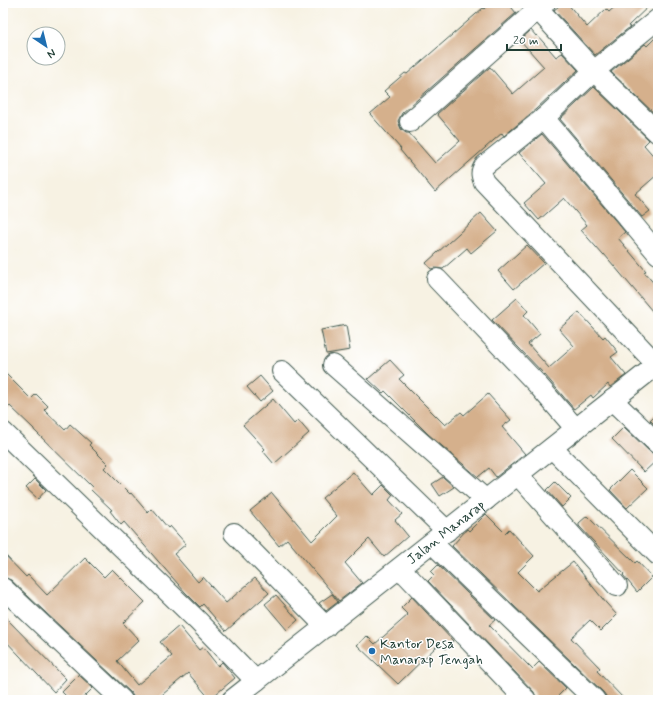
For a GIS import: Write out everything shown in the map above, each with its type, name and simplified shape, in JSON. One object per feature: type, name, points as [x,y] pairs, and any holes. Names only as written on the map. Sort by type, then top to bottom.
[{"type":"street","points":[[410,122],[538,5],[594,71],[658,134]]},
{"type":"street","points":[[657,364],[484,182],[481,174],[485,165],[544,118],[594,71],[658,19]]},
{"type":"street","points":[[544,118],[658,254]]},
{"type":"street","points":[[437,278],[536,383],[576,429]]},
{"type":"street","name":"Jalan Manarap","points":[[232,700],[657,364]]},
{"type":"street","points":[[333,365],[486,500]]},
{"type":"street","points":[[282,371],[595,700]]},
{"type":"street","points":[[612,400],[658,444]]},
{"type":"street","points":[[3,432],[198,621],[256,681]]},
{"type":"street","points":[[552,448],[658,555]]},
{"type":"street","points":[[518,475],[616,586]]},
{"type":"street","points":[[234,533],[326,627]]},
{"type":"street","points":[[400,568],[526,700]]},
{"type":"street","points":[[3,588],[122,700]]},
{"type":"building","points":[[490,3],[508,3],[516,13],[402,113],[398,121],[401,129],[406,133],[409,133],[435,163],[460,141],[437,114],[490,67],[513,94],[544,67],[520,40],[531,30],[556,57],[562,53],[578,70],[536,109],[504,136],[502,133],[435,192],[400,150],[401,149],[370,114],[390,97],[384,91],[405,73],[407,74]]},
{"type":"building","points":[[563,3],[567,3],[587,27],[606,9],[609,12],[619,3],[652,3],[628,26],[630,27],[595,55],[554,10]]},
{"type":"building","points":[[658,35],[658,117],[611,72],[645,44],[647,46]]},
{"type":"building","points":[[594,87],[649,140],[644,145],[658,161],[658,174],[635,194],[650,211],[642,217],[560,119]]},
{"type":"building","points":[[542,134],[625,232],[618,238],[646,271],[644,272],[658,288],[658,318],[604,254],[603,255],[581,230],[587,225],[564,198],[539,220],[524,203],[546,184],[519,153]]},
{"type":"building","points":[[481,213],[497,231],[471,253],[467,248],[443,269],[431,269],[426,263]]},
{"type":"building","points":[[527,245],[544,263],[514,289],[498,271]]},
{"type":"building","points":[[517,298],[528,311],[524,315],[540,334],[528,344],[549,368],[574,346],[559,329],[579,312],[603,338],[605,336],[618,352],[611,357],[626,375],[610,387],[608,384],[593,398],[591,395],[574,409],[545,375],[492,320]]},
{"type":"building","points":[[346,325],[350,350],[326,354],[321,330]]},
{"type":"building","points":[[390,360],[404,375],[399,379],[445,425],[461,412],[464,415],[488,394],[511,420],[502,427],[525,454],[496,477],[489,468],[478,477],[428,434],[385,391],[383,393],[368,379]]},
{"type":"building","points":[[3,371],[31,399],[36,394],[48,406],[44,410],[65,430],[70,424],[91,443],[89,445],[108,464],[104,468],[130,494],[131,493],[148,513],[152,509],[168,528],[170,526],[186,544],[174,554],[198,582],[203,577],[226,603],[255,578],[269,593],[226,631],[203,604],[200,607],[185,592],[124,522],[121,525],[110,511],[112,510],[91,490],[93,488],[34,429],[10,406],[3,413]]},
{"type":"building","points":[[260,376],[273,391],[260,402],[247,387]]},
{"type":"building","points":[[273,399],[294,424],[298,420],[309,433],[274,464],[263,451],[265,449],[243,425]]},
{"type":"building","points":[[658,412],[658,428],[650,420]]},
{"type":"building","points":[[624,427],[650,452],[658,455],[658,459],[644,472],[612,439]]},
{"type":"building","points":[[630,470],[648,488],[627,508],[610,490]]},
{"type":"building","points":[[353,472],[373,495],[383,485],[393,495],[389,500],[402,514],[395,520],[408,536],[384,557],[369,539],[345,563],[362,583],[339,601],[287,539],[279,546],[250,511],[272,493],[312,541],[337,516],[322,498]]},
{"type":"building","points":[[443,477],[454,487],[440,496],[432,484]]},
{"type":"building","points":[[35,479],[46,490],[38,499],[26,488]]},
{"type":"building","points":[[555,482],[571,498],[562,507],[547,490]]},
{"type":"building","points":[[486,514],[505,533],[509,529],[534,556],[518,572],[537,591],[573,562],[617,615],[601,631],[590,620],[571,638],[600,668],[597,671],[625,700],[606,700],[606,696],[603,692],[452,546],[467,529],[469,531]]},
{"type":"building","points":[[587,516],[635,563],[637,561],[652,577],[637,592],[623,575],[624,574],[579,526],[579,523]]},
{"type":"building","points":[[3,553],[26,577],[28,575],[47,595],[85,558],[104,577],[112,569],[145,602],[123,623],[139,640],[117,661],[137,685],[172,656],[160,642],[179,626],[199,650],[203,647],[218,666],[222,662],[235,678],[210,699],[188,673],[156,700],[133,700],[133,696],[130,692],[11,580],[3,577]]},
{"type":"building","points":[[438,565],[495,620],[489,625],[532,669],[539,662],[566,688],[554,700],[537,700],[534,692],[428,581],[434,575],[431,572]]},
{"type":"building","points":[[332,594],[338,602],[326,611],[319,603]]},
{"type":"building","points":[[276,595],[298,620],[287,630],[265,604]]},
{"type":"building","points":[[412,597],[453,641],[445,649],[440,643],[398,684],[357,645],[367,636],[375,644],[408,615],[401,608]]},
{"type":"building","points":[[3,615],[66,679],[54,692],[3,638]]},
{"type":"building","points":[[79,675],[93,688],[81,700],[70,700],[62,692]]},
{"type":"place","name":"Kantor Desa Manarap Tengah","points":[[372,651]]}]
